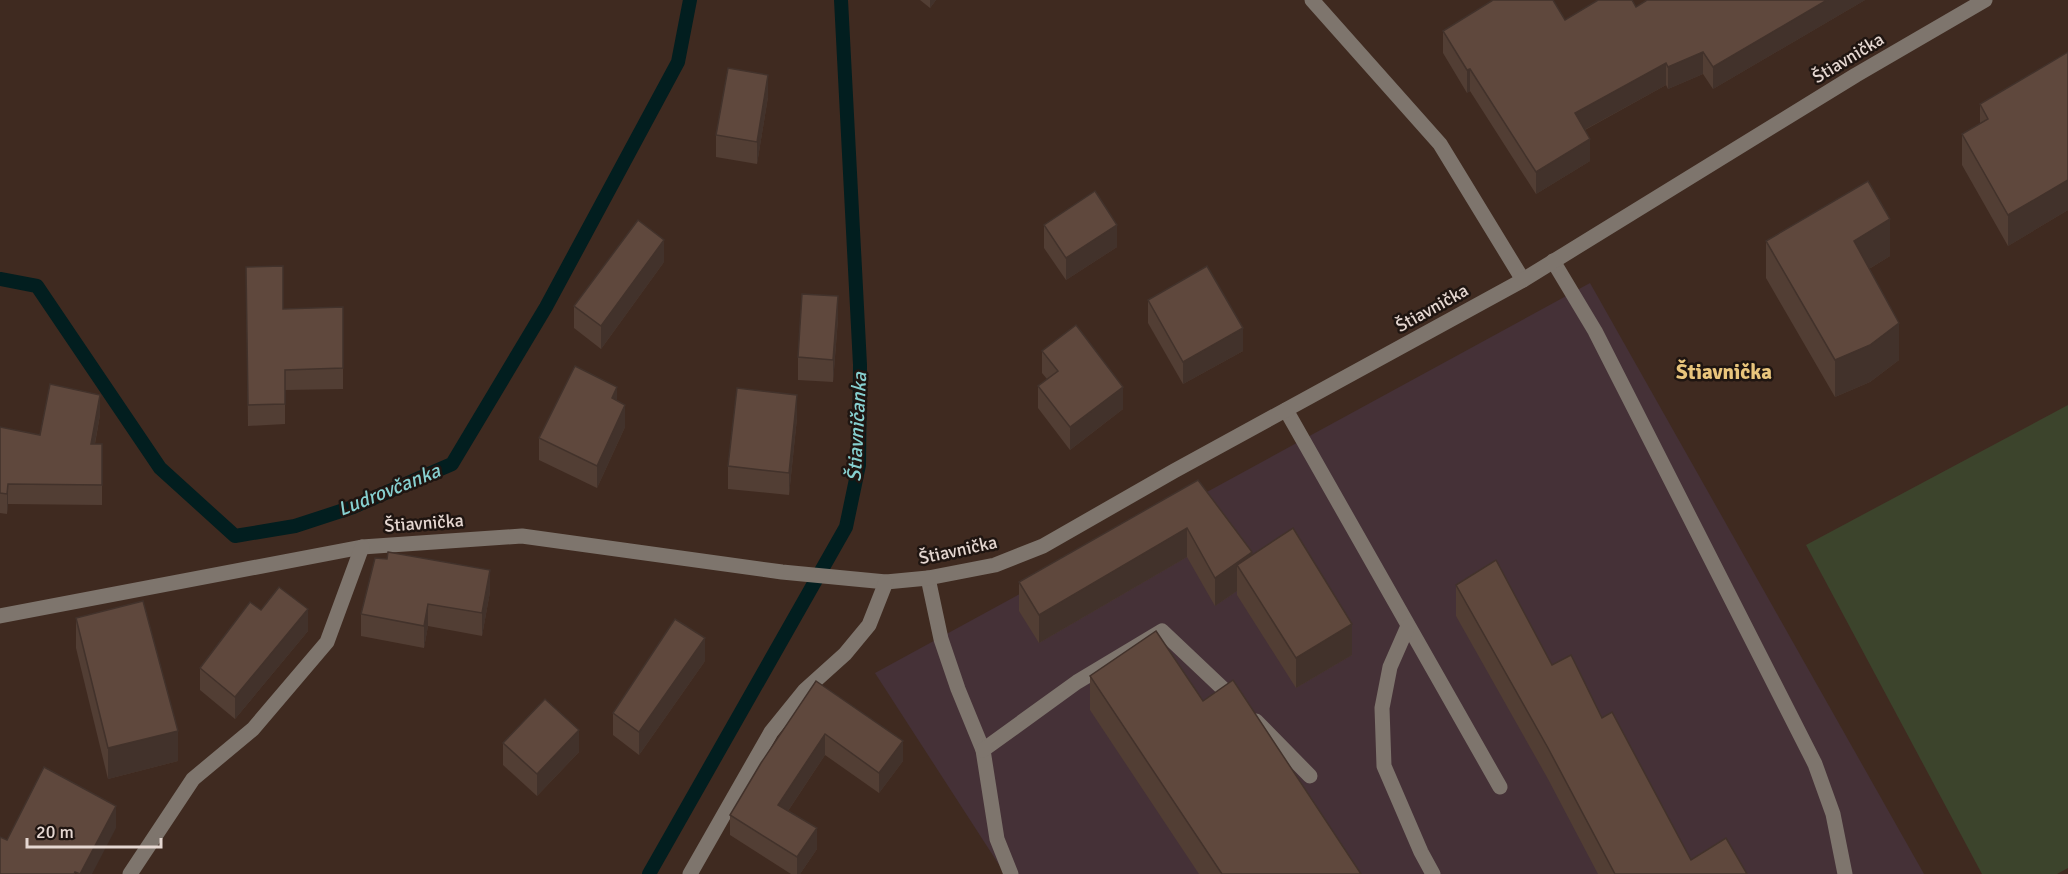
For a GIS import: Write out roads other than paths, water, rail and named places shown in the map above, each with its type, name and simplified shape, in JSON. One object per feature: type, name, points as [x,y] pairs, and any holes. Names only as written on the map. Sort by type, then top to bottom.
[{"type":"street","points":[[1311,0],[1440,144],[1523,280]]},
{"type":"street","name":"Štiavnička","points":[[0,616],[362,547],[522,536],[782,572],[886,582],[928,578],[995,565],[1043,546],[1523,280],[1984,0]]},
{"type":"street","points":[[1553,261],[1595,331],[1815,765],[1833,814],[1845,874]]},
{"type":"street","points":[[1286,410],[1500,787]]},
{"type":"street","points":[[130,874],[194,779],[253,729],[327,642],[362,547]]},
{"type":"street","points":[[928,578],[940,639],[983,750],[997,838],[1011,874]]},
{"type":"street","points":[[690,874],[771,732],[805,690],[845,654],[868,626],[886,582]]},
{"type":"street","points":[[1408,626],[1390,667],[1382,708],[1384,766],[1432,874]]},
{"type":"street","points":[[983,750],[1077,682],[1162,631],[1244,708],[1310,776]]},
{"type":"waterway","name":"Ludrovčanka","points":[[0,279],[37,286],[160,468],[235,536],[295,526],[353,507],[452,464],[546,307],[678,62],[690,0]]},
{"type":"waterway","name":"Štiavničanka","points":[[649,874],[846,527],[859,465],[860,365],[841,0]]},
{"type":"district","name":"Štiavnička","points":[[1724,372]]}]
